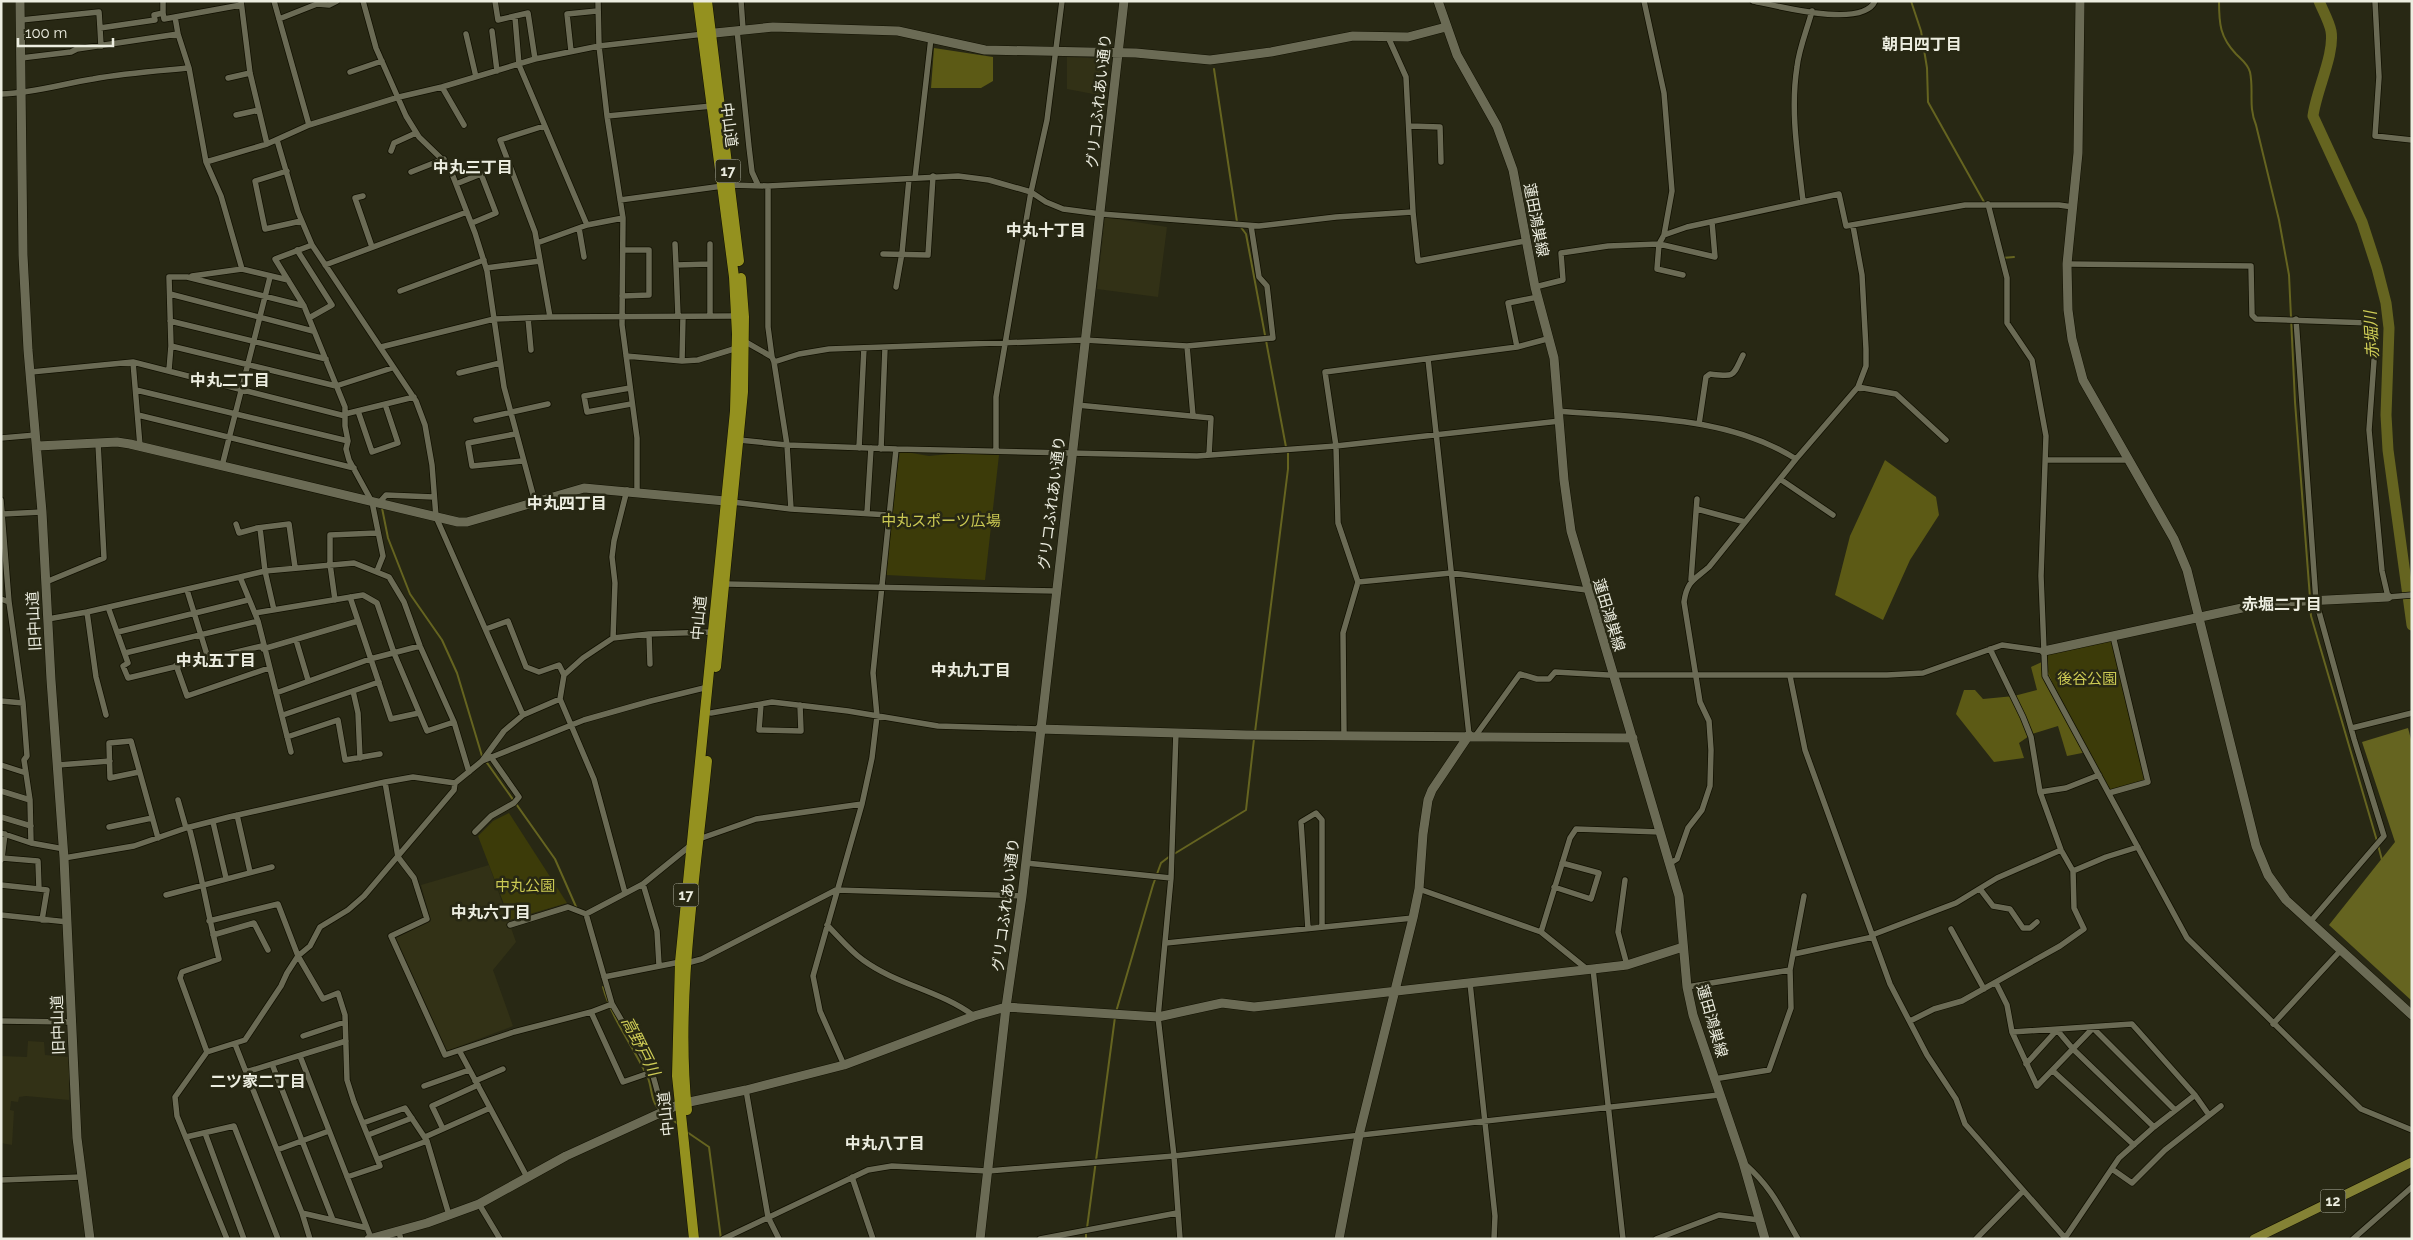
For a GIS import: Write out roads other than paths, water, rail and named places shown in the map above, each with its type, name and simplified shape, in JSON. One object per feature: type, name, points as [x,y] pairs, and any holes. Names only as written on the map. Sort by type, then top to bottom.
[{"type":"highway","name":"中山道","points":[[694,1239],[676,1037],[695,842],[712,632],[739,440],[743,392],[726,186],[708,34],[698,1]]},
{"type":"highway","name":"中山道","points":[[695,842],[725,584],[743,301],[712,106],[707,1]]},
{"type":"highway","name":"中山道","points":[[683,1103],[701,1239]]},
{"type":"main road","name":"12","points":[[2254,1239],[2412,1162]]},
{"type":"street","name":"旧中山道","points":[[20,1],[23,255],[38,446],[64,853],[73,1022],[74,1084],[81,1177],[90,1239]]},
{"type":"street","points":[[163,1],[164,19],[241,3],[250,73],[266,144]]},
{"type":"street","points":[[274,1],[309,125]]},
{"type":"street","points":[[278,19],[317,4],[329,5],[337,1]]},
{"type":"street","points":[[363,1],[371,34],[416,133],[444,160],[472,223],[486,268],[500,363],[510,414],[535,502]]},
{"type":"street","points":[[494,1],[498,20],[528,13],[535,59]]},
{"type":"street","points":[[598,1],[597,12],[607,116],[623,218],[623,317],[626,356],[637,438],[632,491],[614,541],[612,558],[615,583],[612,638]]},
{"type":"street","points":[[741,1],[740,29],[749,147],[752,172],[758,185]]},
{"type":"street","points":[[996,450],[996,397],[1030,192],[1047,120],[1062,1]]},
{"type":"street","name":"グリコふれあい通り","points":[[980,1239],[1006,1007],[1026,863],[1124,1]]},
{"type":"street","name":"蓮田鴻巣線","points":[[1438,1],[1457,54],[1497,126],[1513,170],[1525,242],[1547,339],[1554,358],[1566,508],[1587,590],[1679,896],[1686,987],[1693,1015],[1743,1162],[1764,1239]]},
{"type":"street","points":[[1644,1],[1664,93],[1672,191],[1664,235],[1658,244],[1657,269],[1684,275]]},
{"type":"street","points":[[1754,1],[1843,15],[1862,13],[1871,9],[1875,1]]},
{"type":"street","points":[[2080,1],[2078,153],[2068,264],[2071,330],[2081,374],[2182,558],[2200,618],[2261,863],[2286,900],[2412,1015]]},
{"type":"street","points":[[2375,1],[2380,77],[2375,136],[2412,140]]},
{"type":"street","points":[[1803,201],[1796,132],[1796,67],[1812,11]]},
{"type":"street","points":[[20,20],[99,12],[101,46]]},
{"type":"street","points":[[570,51],[567,14],[597,12]]},
{"type":"street","points":[[100,28],[155,20],[154,15],[163,13]]},
{"type":"street","points":[[175,17],[178,34],[189,68],[206,162],[221,196],[242,269]]},
{"type":"street","points":[[514,17],[519,65],[587,225]]},
{"type":"street","points":[[206,162],[266,144],[309,125],[399,97],[442,87],[535,59],[600,46],[740,29],[773,27],[898,30],[985,50],[1162,54],[1186,59],[1210,60],[1271,52],[1345,36],[1408,37],[1446,27]]},
{"type":"street","points":[[492,31],[497,71]]},
{"type":"street","points":[[21,58],[71,52],[77,49],[178,34]]},
{"type":"street","points":[[466,34],[476,77]]},
{"type":"street","points":[[1388,37],[1406,77],[1413,212],[1418,261],[1525,242]]},
{"type":"street","points":[[896,287],[931,38]]},
{"type":"street","points":[[350,72],[382,61]]},
{"type":"street","points":[[1,94],[22,93],[93,79],[189,68]]},
{"type":"street","points":[[228,78],[250,73]]},
{"type":"street","points":[[442,87],[464,125]]},
{"type":"street","points":[[607,116],[712,106]]},
{"type":"street","points":[[236,115],[259,110]]},
{"type":"street","points":[[544,126],[500,140],[535,232],[550,317]]},
{"type":"street","points":[[1410,126],[1440,127],[1441,162]]},
{"type":"street","points":[[391,151],[394,143],[416,133]]},
{"type":"street","points":[[277,140],[301,221],[312,245],[381,347],[392,368],[414,397],[425,426],[432,464],[436,517],[523,715]]},
{"type":"street","points":[[411,172],[444,160]]},
{"type":"street","points":[[287,170],[255,181],[265,230],[301,221]]},
{"type":"street","points":[[456,184],[481,174],[496,213],[472,223]]},
{"type":"street","points":[[883,254],[928,255],[933,176]]},
{"type":"street","points":[[620,200],[726,186],[768,186],[958,176],[989,180],[1030,192],[1062,209],[1100,214],[1251,226],[1336,217],[1413,212]]},
{"type":"street","points":[[768,186],[768,327],[786,445],[791,508]]},
{"type":"street","points":[[1664,235],[1687,227],[1839,194],[1846,226],[1965,205],[2073,207]]},
{"type":"street","points":[[363,196],[355,198],[372,247]]},
{"type":"street","points":[[1988,204],[2007,278],[2007,323],[2032,360],[2046,436],[2041,576],[2045,676],[2187,938],[2362,1110],[2412,1130]]},
{"type":"street","points":[[325,265],[467,212]]},
{"type":"street","points":[[537,243],[587,225],[623,218]]},
{"type":"street","points":[[1535,287],[1563,280],[1561,253],[1608,246],[1658,244],[1715,257],[1712,222]]},
{"type":"street","points":[[626,356],[682,361],[698,360],[740,344],[773,360],[829,349],[885,348],[1005,341],[1084,340],[1187,346],[1273,338],[1267,286],[1259,277],[1251,226]]},
{"type":"street","points":[[1691,580],[1709,567],[1796,459],[1858,387],[1866,366],[1866,349],[1862,275],[1852,226]]},
{"type":"street","points":[[579,228],[584,257]]},
{"type":"street","points":[[675,244],[682,361]]},
{"type":"street","points":[[710,244],[710,316]]},
{"type":"street","points":[[312,245],[275,259],[304,306],[346,407],[348,441],[346,448],[349,460],[376,502],[377,533],[383,556],[377,571]]},
{"type":"street","points":[[297,250],[332,305],[309,318]]},
{"type":"street","points":[[622,296],[649,295],[649,250],[623,250]]},
{"type":"street","points":[[400,291],[484,260]]},
{"type":"street","points":[[486,268],[540,261]]},
{"type":"street","points":[[676,265],[710,264]]},
{"type":"street","points":[[2068,264],[2251,266],[2252,315],[2256,319],[2370,322],[2374,327],[2369,430],[2382,571],[2388,597]]},
{"type":"street","points":[[169,370],[171,346],[169,277],[187,277],[242,269],[288,280]]},
{"type":"street","points":[[187,277],[304,306]]},
{"type":"street","points":[[222,466],[270,277]]},
{"type":"street","points":[[170,294],[313,331]]},
{"type":"street","points":[[1517,347],[1508,303],[1538,297]]},
{"type":"street","points":[[381,347],[494,319],[736,316]]},
{"type":"street","points":[[528,318],[531,350]]},
{"type":"street","points":[[2296,319],[2316,601],[2384,836],[2310,922]]},
{"type":"street","points":[[170,321],[326,359]]},
{"type":"street","points":[[1344,735],[1343,633],[1358,582],[1338,524],[1336,446],[1325,372],[1517,347],[1547,339]]},
{"type":"street","points":[[171,346],[336,386],[392,368]]},
{"type":"street","points":[[1187,346],[1193,416]]},
{"type":"street","points":[[859,448],[864,348]]},
{"type":"street","points":[[882,449],[885,348]]},
{"type":"street","points":[[1699,424],[1706,377],[1710,374],[1730,376],[1734,374],[1743,355]]},
{"type":"street","points":[[1428,358],[1451,573],[1472,735]]},
{"type":"street","points":[[133,362],[140,446]]},
{"type":"street","points":[[31,372],[133,362],[345,415],[358,410],[414,397]]},
{"type":"street","points":[[459,373],[500,363]]},
{"type":"street","points":[[1858,387],[1896,394],[1946,440]]},
{"type":"street","points":[[630,388],[584,396],[587,412],[632,404]]},
{"type":"street","points":[[136,390],[348,441]]},
{"type":"street","points":[[358,410],[372,452],[398,442],[385,404]]},
{"type":"street","points":[[476,420],[510,414],[548,404]]},
{"type":"street","points":[[1077,405],[1211,418],[1209,455]]},
{"type":"street","points":[[1558,411],[1699,424],[1735,432],[1777,446],[1796,459]]},
{"type":"street","points":[[138,415],[354,468]]},
{"type":"street","points":[[739,440],[786,445],[882,449],[1209,455],[1336,446],[1560,421]]},
{"type":"street","points":[[1,438],[36,434]]},
{"type":"street","points":[[515,434],[468,443],[472,466],[522,461]]},
{"type":"street","points":[[38,446],[117,442],[140,446],[436,517],[467,522],[584,488],[632,491],[791,508],[889,514]]},
{"type":"street","points":[[46,582],[104,558],[98,443]]},
{"type":"street","points":[[867,513],[871,448]]},
{"type":"street","points":[[844,1065],[820,1011],[813,976],[862,804],[872,758],[877,716],[873,673],[896,449]]},
{"type":"street","points":[[2046,460],[2128,460]]},
{"type":"street","points":[[1780,479],[1833,515]]},
{"type":"street","points":[[376,502],[386,495],[434,497]]},
{"type":"street","points":[[1669,864],[1676,859],[1688,828],[1702,810],[1710,786],[1711,750],[1708,721],[1700,702],[1694,674],[1684,602],[1691,580],[1697,499]]},
{"type":"street","points":[[1,500],[9,602],[23,703],[27,756],[24,760],[30,800],[32,843]]},
{"type":"street","points":[[1697,509],[1745,522]]},
{"type":"street","points":[[3,514],[42,512]]},
{"type":"street","points":[[236,524],[238,532],[289,524],[295,567]]},
{"type":"street","points":[[260,528],[274,610]]},
{"type":"street","points":[[335,600],[330,564],[330,535],[377,533]]},
{"type":"street","points":[[48,619],[187,590],[266,571],[354,563],[377,571],[389,577],[399,590],[420,646],[454,722],[469,772]]},
{"type":"street","points":[[1358,582],[1451,573],[1587,590]]},
{"type":"street","points":[[240,577],[258,621],[263,647],[283,715],[291,752]]},
{"type":"street","points":[[725,584],[1056,591]]},
{"type":"street","points":[[187,590],[208,658]]},
{"type":"street","points":[[255,613],[364,595],[377,603],[394,653],[428,731],[454,722]]},
{"type":"street","points":[[1338,1239],[1359,1135],[1419,890],[1423,834],[1428,800],[1432,790],[1472,735],[1520,674],[1537,679],[1549,679],[1554,672],[1608,675],[1790,676],[1923,673],[2002,645],[2012,645],[2044,652],[2266,602],[2412,595]]},
{"type":"street","points":[[350,597],[391,719],[419,713]]},
{"type":"street","points":[[1,599],[9,602]]},
{"type":"street","points":[[118,632],[248,600]]},
{"type":"street","points":[[108,607],[128,663],[123,666],[128,678],[176,665],[296,640],[358,621]]},
{"type":"street","points":[[87,612],[96,677],[106,715]]},
{"type":"street","points":[[125,653],[258,621]]},
{"type":"street","points":[[486,630],[508,621],[526,667],[539,672],[559,666],[564,676],[560,699],[594,779],[625,894]]},
{"type":"street","points":[[564,676],[583,658],[612,638],[648,634],[712,632]]},
{"type":"street","points":[[648,634],[650,664]]},
{"type":"street","points":[[2109,793],[2148,782],[2113,636]]},
{"type":"street","points":[[296,640],[308,680]]},
{"type":"street","points":[[276,693],[370,659],[420,646]]},
{"type":"street","points":[[1910,1021],[1934,1009],[1962,1001],[2060,946],[2084,929],[2074,908],[2073,871],[2061,850],[2040,792],[2031,738],[2023,717],[1990,649]]},
{"type":"street","points":[[176,665],[187,696],[269,668]]},
{"type":"street","points":[[1790,676],[1805,750],[1890,984],[1927,1056],[1956,1099],[1965,1124],[2065,1238],[2120,1158],[2154,1127],[2195,1095]]},
{"type":"street","points":[[283,715],[378,682]]},
{"type":"street","points":[[482,761],[571,726],[651,700],[708,687]]},
{"type":"street","points":[[353,691],[358,713],[360,758]]},
{"type":"street","points":[[227,1239],[177,1116],[175,1097],[207,1052],[245,1040],[298,956],[310,946],[320,927],[348,910],[364,896],[454,790],[455,783],[482,761],[504,731],[523,715],[560,699]]},
{"type":"street","points":[[1,701],[23,703]]},
{"type":"street","points":[[711,713],[772,702],[938,726],[1344,735],[1633,738]]},
{"type":"street","points":[[761,704],[759,730],[801,731],[800,705]]},
{"type":"street","points":[[2352,728],[2412,713]]},
{"type":"street","points":[[287,737],[338,720],[345,760],[380,754]]},
{"type":"street","points":[[1176,732],[1171,878],[1158,1017],[1174,1156],[1180,1239]]},
{"type":"street","points":[[139,772],[110,778],[109,743],[131,741],[158,838]]},
{"type":"street","points":[[475,832],[491,816],[514,803],[519,797],[491,757]]},
{"type":"street","points":[[58,765],[110,761]]},
{"type":"street","points":[[1,765],[26,772]]},
{"type":"street","points":[[2040,792],[2066,788],[2099,775]]},
{"type":"street","points":[[39,889],[38,861],[1,859],[3,834],[64,853],[134,846],[187,828],[237,815],[385,782],[413,777],[455,783]]},
{"type":"street","points":[[385,782],[398,857],[414,878],[427,919],[391,936],[445,1055],[460,1052],[514,1032],[591,1012],[612,1004]]},
{"type":"street","points":[[1,791],[30,800]]},
{"type":"street","points":[[178,800],[204,886],[209,921],[219,959],[182,972],[180,978],[207,1052]]},
{"type":"street","points":[[510,925],[568,907],[586,914],[643,884],[695,842],[756,819],[862,804]]},
{"type":"street","points":[[1308,929],[1301,822],[1316,813],[1322,820],[1322,927]]},
{"type":"street","points":[[237,815],[250,872]]},
{"type":"street","points":[[1,817],[31,826]]},
{"type":"street","points":[[109,827],[152,818]]},
{"type":"street","points":[[213,822],[226,878]]},
{"type":"street","points":[[1541,932],[1570,838],[1576,829],[1660,832]]},
{"type":"street","points":[[2073,871],[2106,856],[2138,847]]},
{"type":"street","points":[[1794,954],[1872,936],[1956,903],[1997,878],[2061,850]]},
{"type":"street","points":[[1026,863],[1171,878]]},
{"type":"street","points":[[1554,887],[1591,899],[1599,874],[1562,863]]},
{"type":"street","points":[[166,895],[204,886],[226,878],[272,868]]},
{"type":"street","points":[[1625,880],[1618,932],[1626,965]]},
{"type":"street","points":[[643,884],[657,931],[659,965]]},
{"type":"street","points":[[1,885],[47,890],[42,920]]},
{"type":"street","points":[[1980,889],[1993,906],[2010,909],[2023,928],[2030,928],[2037,922]]},
{"type":"street","points":[[604,977],[659,965],[702,959],[836,890],[1022,896]]},
{"type":"street","points":[[1419,890],[1541,932],[1591,970],[1624,1239]]},
{"type":"street","points":[[1714,1079],[1769,1070],[1791,1008],[1790,970],[1804,896]]},
{"type":"street","points":[[209,921],[278,904],[298,956],[323,999],[338,993],[345,1022],[348,1080],[354,1102],[380,1166],[347,1177]]},
{"type":"street","points":[[1,914],[68,922]]},
{"type":"street","points":[[586,914],[612,1004],[652,1072],[663,1112]]},
{"type":"street","points":[[1166,943],[1413,918]]},
{"type":"street","points":[[213,935],[254,923],[268,950]]},
{"type":"street","points":[[827,925],[862,960],[958,1004],[974,1016]]},
{"type":"street","points":[[1951,929],[1984,989]]},
{"type":"street","points":[[300,1056],[370,1239],[400,1235],[479,1204],[566,1156],[683,1103],[746,1090],[844,1065],[974,1016],[1006,1007],[1158,1017],[1222,1003],[1254,1007],[1591,970],[1626,965],[1683,947]]},
{"type":"street","points":[[2273,1024],[2340,950]]},
{"type":"street","points":[[1686,987],[1790,970]]},
{"type":"street","points":[[1470,983],[1495,1216],[1494,1239]]},
{"type":"street","points":[[1996,983],[2007,1005],[2012,1032],[2037,1086],[2093,1028]]},
{"type":"street","points":[[591,1012],[623,1082],[652,1072]]},
{"type":"street","points":[[1,1021],[73,1022]]},
{"type":"street","points":[[303,1036],[345,1022]]},
{"type":"street","points":[[2012,1032],[2132,1024],[2195,1095],[2209,1114]]},
{"type":"street","points":[[2093,1028],[2175,1110]]},
{"type":"street","points":[[2057,1030],[2154,1127]]},
{"type":"street","points":[[2026,1064],[2057,1030]]},
{"type":"street","points":[[246,1072],[346,1041]]},
{"type":"street","points":[[235,1044],[302,1213],[310,1239]]},
{"type":"street","points":[[460,1052],[527,1177]]},
{"type":"street","points":[[272,1064],[333,1220]]},
{"type":"street","points":[[443,1129],[432,1106],[503,1069]]},
{"type":"street","points":[[424,1086],[470,1070]]},
{"type":"street","points":[[2053,1071],[2134,1145]]},
{"type":"street","points":[[746,1090],[768,1217],[779,1239]]},
{"type":"street","points":[[723,1239],[868,1170],[892,1166],[988,1171],[1174,1156],[1719,1095]]},
{"type":"street","points":[[2112,1169],[2132,1183],[2165,1150],[2221,1106]]},
{"type":"street","points":[[363,1123],[405,1108],[426,1139],[449,1215]]},
{"type":"street","points":[[378,1159],[426,1139],[443,1129],[490,1108]]},
{"type":"street","points":[[368,1136],[412,1118]]},
{"type":"street","points":[[186,1137],[234,1126],[278,1239]]},
{"type":"street","points":[[277,1150],[329,1131]]},
{"type":"street","points":[[205,1133],[244,1239]]},
{"type":"street","points":[[1743,1162],[1764,1180],[1782,1207],[1798,1239]]},
{"type":"street","points":[[1,1180],[81,1177]]},
{"type":"street","points":[[852,1177],[872,1239]]},
{"type":"street","points":[[2353,1239],[2412,1187]]},
{"type":"street","points":[[1976,1239],[2023,1190]]},
{"type":"street","points":[[479,1204],[500,1239]]},
{"type":"street","points":[[302,1213],[367,1228]]},
{"type":"street","points":[[1040,1239],[1177,1213]]},
{"type":"street","points":[[1656,1239],[1719,1215],[1759,1220]]},
{"type":"waterway","points":[[1911,1],[1921,31],[1927,68],[1928,102],[1984,202]]},
{"type":"waterway","points":[[2219,1],[2219,17],[2224,36],[2250,72],[2252,111],[2279,220],[2289,275],[2295,402],[2310,598]]},
{"type":"waterway","name":"赤堀川","points":[[2319,1],[2330,27],[2331,40],[2328,61],[2313,116],[2362,222],[2386,303],[2389,328],[2386,415],[2388,450],[2412,625]]},
{"type":"waterway","points":[[1214,69],[1237,222]]},
{"type":"waterway","points":[[1240,226],[1246,234],[1286,447]]},
{"type":"waterway","points":[[2002,258],[2014,257]]},
{"type":"waterway","points":[[1255,732],[1288,469],[1288,451]]},
{"type":"waterway","points":[[382,508],[388,538],[410,594],[442,640],[457,673],[482,756]]},
{"type":"waterway","points":[[2310,605],[2311,616],[2377,841]]},
{"type":"waterway","points":[[1174,854],[1246,810],[1254,739]]},
{"type":"waterway","points":[[485,760],[555,859],[577,909]]},
{"type":"waterway","points":[[2378,845],[2382,860]]},
{"type":"waterway","points":[[1116,1012],[1153,885],[1161,863],[1170,856]]},
{"type":"waterway","name":"高野戸川","points":[[603,987],[612,1011],[648,1078],[653,1099],[660,1110]]},
{"type":"waterway","points":[[1087,1228],[1115,1017]]},
{"type":"waterway","name":"高野戸川","points":[[666,1115],[678,1124]]},
{"type":"waterway","name":"高野戸川","points":[[687,1132],[709,1147],[721,1239]]},
{"type":"waterway","points":[[1086,1232],[1086,1239]]},
{"type":"district","name":"朝日四丁目","points":[[1922,44]]},
{"type":"district","name":"中丸三丁目","points":[[473,167]]},
{"type":"district","name":"中丸十丁目","points":[[1046,230]]},
{"type":"district","name":"中丸二丁目","points":[[230,380]]},
{"type":"district","name":"中丸四丁目","points":[[567,503]]},
{"type":"district","name":"赤堀二丁目","points":[[2282,604]]},
{"type":"district","name":"中丸五丁目","points":[[216,660]]},
{"type":"district","name":"中丸九丁目","points":[[971,670]]},
{"type":"district","name":"中丸六丁目","points":[[491,912]]},
{"type":"district","name":"二ツ家二丁目","points":[[258,1081]]},
{"type":"district","name":"中丸八丁目","points":[[885,1143]]},
{"type":"park label","name":"中丸スポーツ広場","points":[[941,521]]},
{"type":"park label","name":"後谷公園","points":[[2087,679]]},
{"type":"park label","name":"中丸公園","points":[[525,886]]}]
